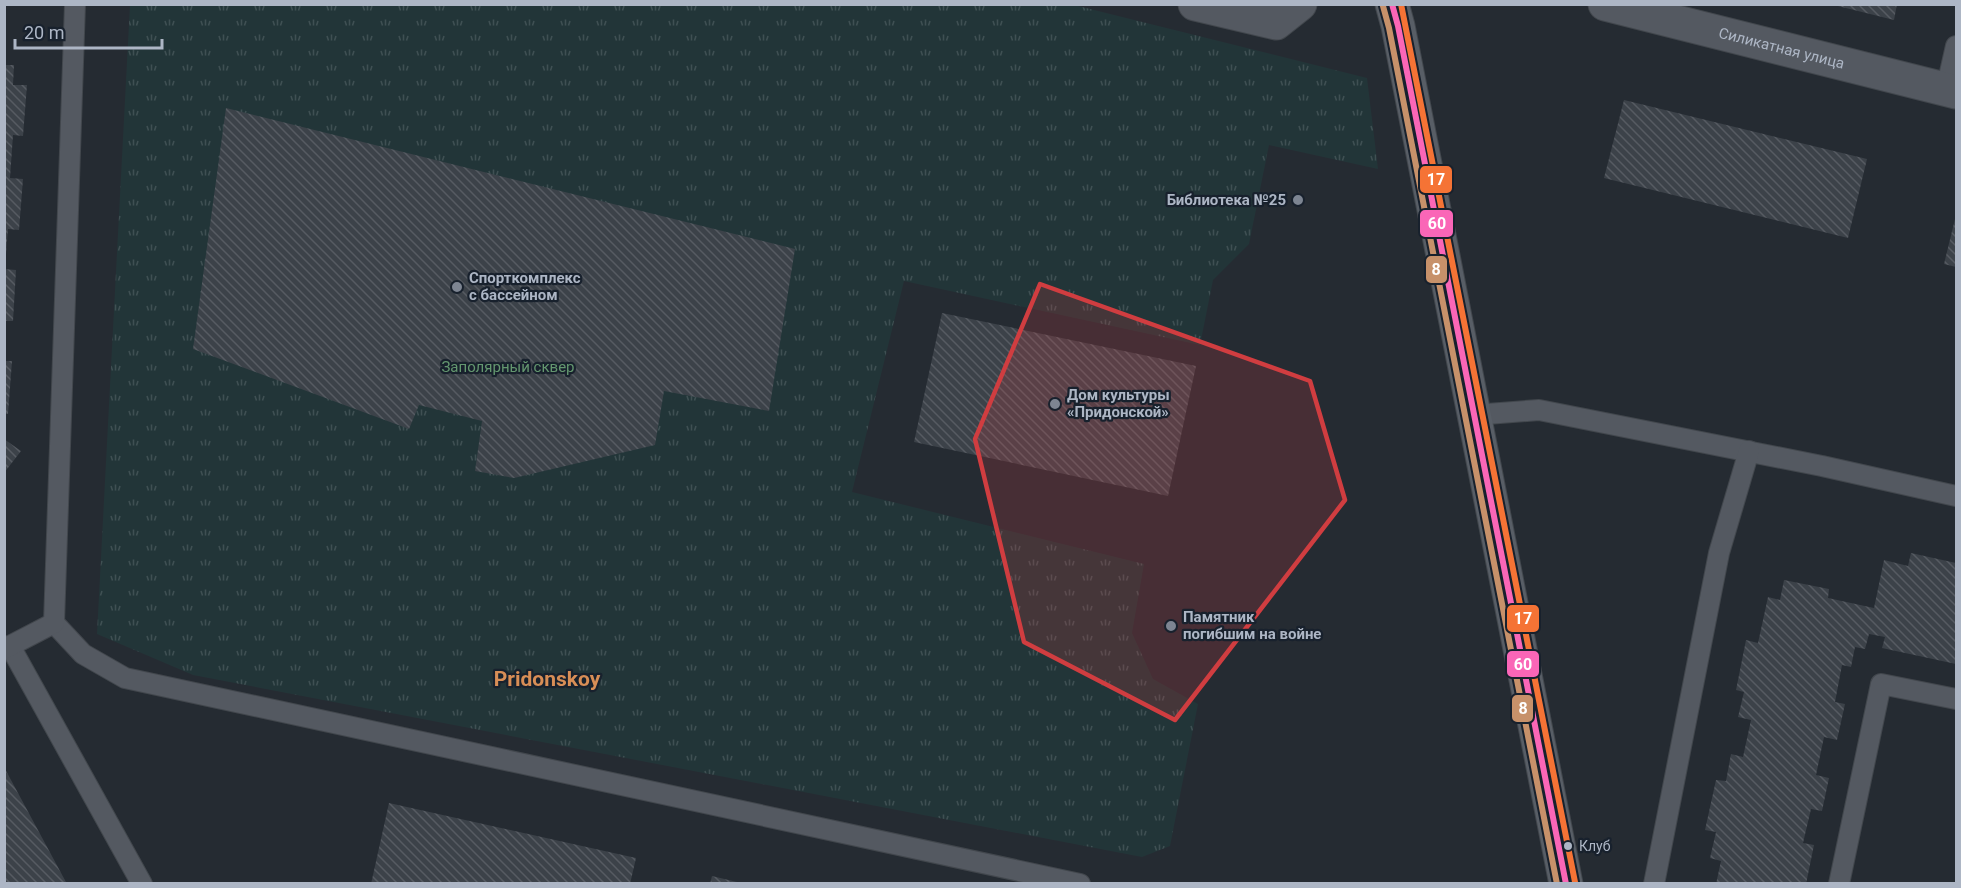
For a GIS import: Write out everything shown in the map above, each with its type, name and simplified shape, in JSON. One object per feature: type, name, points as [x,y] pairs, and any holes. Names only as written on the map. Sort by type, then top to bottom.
[{"type":"street","points":[[1195,4],[1276,23],[1300,4]]},
{"type":"street","points":[[1392,4],[1566,884]]},
{"type":"street","name":"Силикатная улица","points":[[1605,4],[1951,91]]},
{"type":"lane","points":[[75,4],[54,623],[83,654],[125,678],[1080,884]]},
{"type":"lane","points":[[1951,91],[1956,46]]},
{"type":"lane","points":[[1474,415],[1539,410],[1822,466],[1956,496]]},
{"type":"lane","points":[[1654,884],[1719,553],[1749,451]]},
{"type":"lane","points":[[54,623],[7,647],[142,884]]},
{"type":"lane","points":[[1839,884],[1881,684],[1956,699]]},
{"type":"highlighted area","points":[[1040,284],[1310,381],[1345,500],[1175,720],[1024,642],[975,439]]},
{"type":"green space","name":"Заполярный сквер","points":[[130,5],[1074,5],[1367,78],[1378,169],[1269,145],[1249,244],[1213,280],[1200,345],[904,281],[852,492],[1144,564],[1132,633],[1153,679],[1198,704],[1170,846],[1142,857],[193,675],[97,634]]},
{"type":"building","points":[[1830,4],[1897,4],[1894,20]]},
{"type":"building","points":[[4,65],[14,65],[13,85],[27,85],[23,136],[13,135],[10,178],[23,179],[19,230],[8,229],[6,254],[4,254]]},
{"type":"building","points":[[1624,100],[1867,159],[1848,238],[1604,178]]},
{"type":"building","points":[[226,108],[795,249],[769,411],[664,391],[655,445],[514,478],[475,471],[482,421],[419,405],[409,429],[193,349]]},
{"type":"building","points":[[1956,215],[1956,267],[1944,264]]},
{"type":"building","points":[[4,269],[16,270],[13,321],[4,321]]},
{"type":"building","name":"Дом культуры «Придонской»","points":[[942,313],[1196,366],[1168,496],[914,442]]},
{"type":"building","points":[[4,361],[12,361],[8,414],[4,414]]},
{"type":"building","points":[[4,439],[21,451],[4,473]]},
{"type":"building","points":[[1911,553],[1956,563],[1956,664],[1882,648],[1885,637],[1869,634],[1865,649],[1855,647],[1851,667],[1842,665],[1835,702],[1845,704],[1837,740],[1824,737],[1816,775],[1829,778],[1822,811],[1811,809],[1803,843],[1814,845],[1806,884],[1716,884],[1721,861],[1710,858],[1716,832],[1705,830],[1716,780],[1726,781],[1731,754],[1743,757],[1751,720],[1738,717],[1744,692],[1736,690],[1746,640],[1758,643],[1768,597],[1780,600],[1784,580],[1829,589],[1828,598],[1874,608],[1884,560],[1908,566]]},
{"type":"building","points":[[4,767],[67,884],[4,884]]},
{"type":"building","points":[[389,803],[636,858],[630,884],[371,884]]},
{"type":"building","points":[[712,876],[741,883],[741,884],[710,884]]},
{"type":"transit line","name":"60","points":[[1392,4],[1566,884]]},
{"type":"transit line","name":"17","points":[[1401,4],[1575,882]]},
{"type":"transit line","name":"8","points":[[1383,6],[1557,884]]},
{"type":"place","name":"Библиотека №25","points":[[1298,200]]},
{"type":"place","name":"Спорткомплекс с бассейном","points":[[457,287]]},
{"type":"place","name":"Дом культуры «Придонской»","points":[[1055,404]]},
{"type":"place","name":"Памятник погибшим на войне","points":[[1171,626]]},
{"type":"place","name":"Клуб","points":[[1568,846]]},
{"type":"district","name":"Pridonskoy","points":[[547,679]]}]
